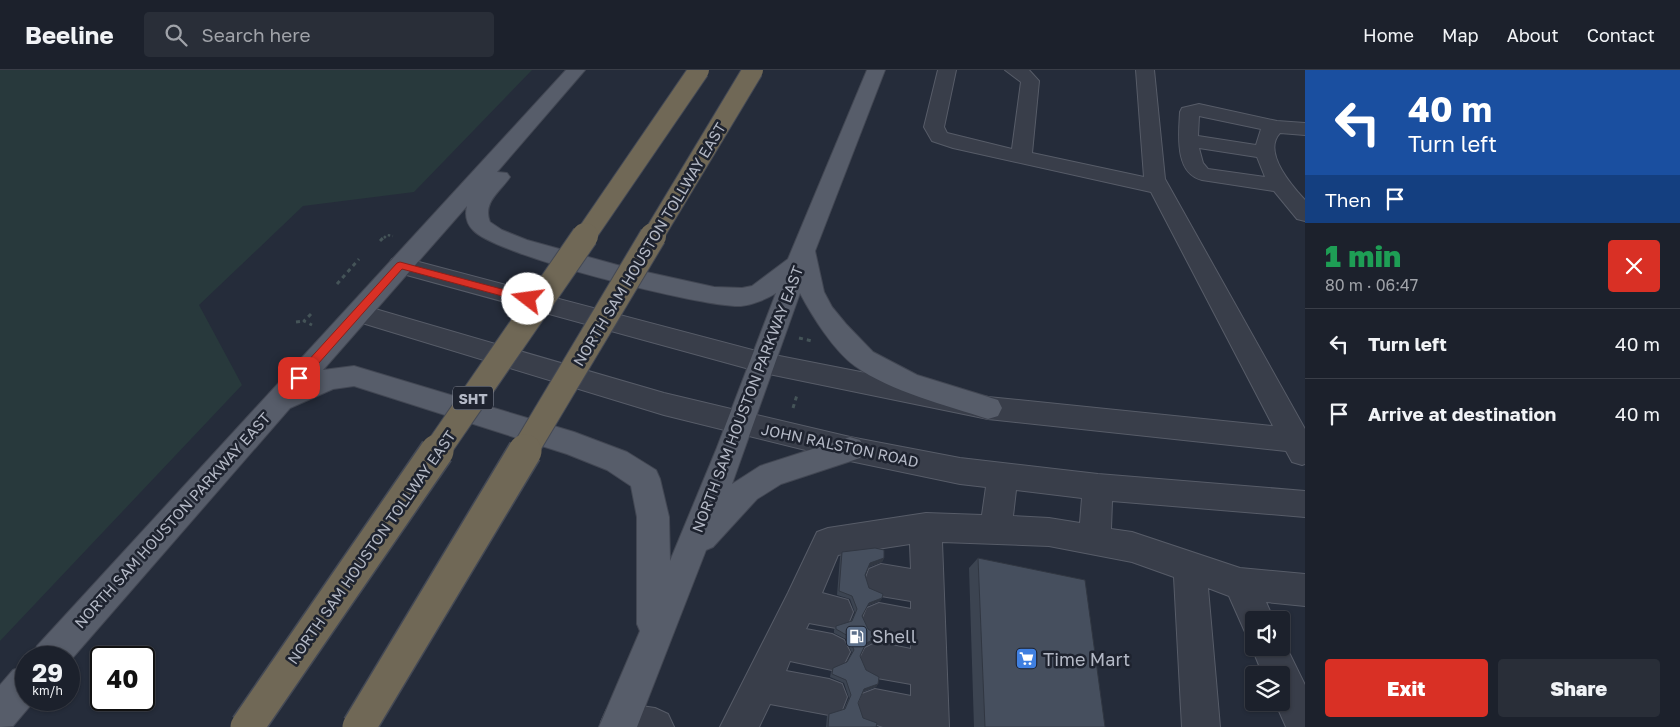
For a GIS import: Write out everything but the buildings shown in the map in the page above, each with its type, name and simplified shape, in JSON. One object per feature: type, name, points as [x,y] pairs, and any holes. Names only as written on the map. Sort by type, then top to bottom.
[{"type":"highway","name":"NORTH SAM HOUSTON TOLLWAY EAST","points":[[247,727],[699,70]]},
{"type":"highway","name":"NORTH SAM HOUSTON TOLLWAY EAST","points":[[360,727],[753,70]]},
{"type":"main road","name":"NORTH SAM HOUSTON PARKWAY EAST","points":[[60,646],[576,70]]},
{"type":"main road","points":[[592,70],[478,202],[477,213],[481,226],[494,237],[533,250],[714,296],[742,297],[760,292],[800,257],[812,292],[822,312],[836,331],[864,358],[908,382],[988,408]]},
{"type":"main road","name":"NORTH SAM HOUSTON PARKWAY EAST","points":[[631,725],[654,635],[691,549],[764,363],[800,257],[876,70]]},
{"type":"main road","points":[[273,407],[317,383],[329,379],[354,376],[574,444],[617,461],[645,479],[654,517],[654,635]]},
{"type":"main road","points":[[691,549],[746,490],[780,471],[850,449]]},
{"type":"main road","points":[[0,713],[15,696]]},
{"type":"street","points":[[947,70],[934,127],[939,137],[1160,187]]},
{"type":"street","points":[[1014,70],[1020,71],[1030,81],[1022,157]]},
{"type":"street","points":[[1144,70],[1155,179],[1302,446]]},
{"type":"street","points":[[1281,186],[1202,174],[1196,170],[1190,160],[1189,112],[1192,110],[1220,114],[1277,127],[1305,129]]},
{"type":"street","points":[[1277,127],[1269,131],[1264,143],[1266,153],[1276,180],[1305,214]]},
{"type":"street","points":[[1190,140],[1266,153]]},
{"type":"street","points":[[400,265],[764,363],[988,408],[1302,446]]},
{"type":"street","name":"JOHN RALSTON ROAD","points":[[358,313],[664,404],[850,449],[960,472],[1098,487],[1305,504]]},
{"type":"street","points":[[996,530],[1002,476]]},
{"type":"street","points":[[1095,540],[1098,487]]},
{"type":"street","points":[[875,707],[929,722],[926,527]]},
{"type":"street","points":[[739,727],[800,605],[828,570],[828,542],[926,527],[1050,532],[1132,548],[1240,584],[1305,590]]},
{"type":"street","points":[[1190,567],[1201,727]]},
{"type":"street","points":[[881,580],[927,588]]},
{"type":"street","points":[[1240,584],[1253,611]]},
{"type":"street","points":[[800,605],[836,612]]},
{"type":"street","points":[[879,620],[928,629]]},
{"type":"street","points":[[781,642],[832,652]]},
{"type":"street","points":[[1273,656],[1305,726]]},
{"type":"street","points":[[877,660],[929,670]]},
{"type":"street","points":[[760,684],[828,697]]},
{"type":"path","points":[[384,232],[387,235],[396,237]]},
{"type":"path","points":[[380,241],[387,235]]},
{"type":"path","points":[[337,284],[359,259]]},
{"type":"path","points":[[304,321],[311,314]]},
{"type":"path","points":[[296,322],[304,321],[312,325]]},
{"type":"path","points":[[798,337],[817,343]]},
{"type":"path","points":[[791,414],[800,387]]},
{"type":"shaded area","points":[[0,70],[532,70],[414,192],[303,206],[199,305],[242,385],[0,641]]},
{"type":"place","name":"Shell","points":[[856,636]]},
{"type":"place","name":"Time Mart","points":[[1027,659]]},
{"type":"route","points":[[299,378],[400,265],[528,299]]}]
